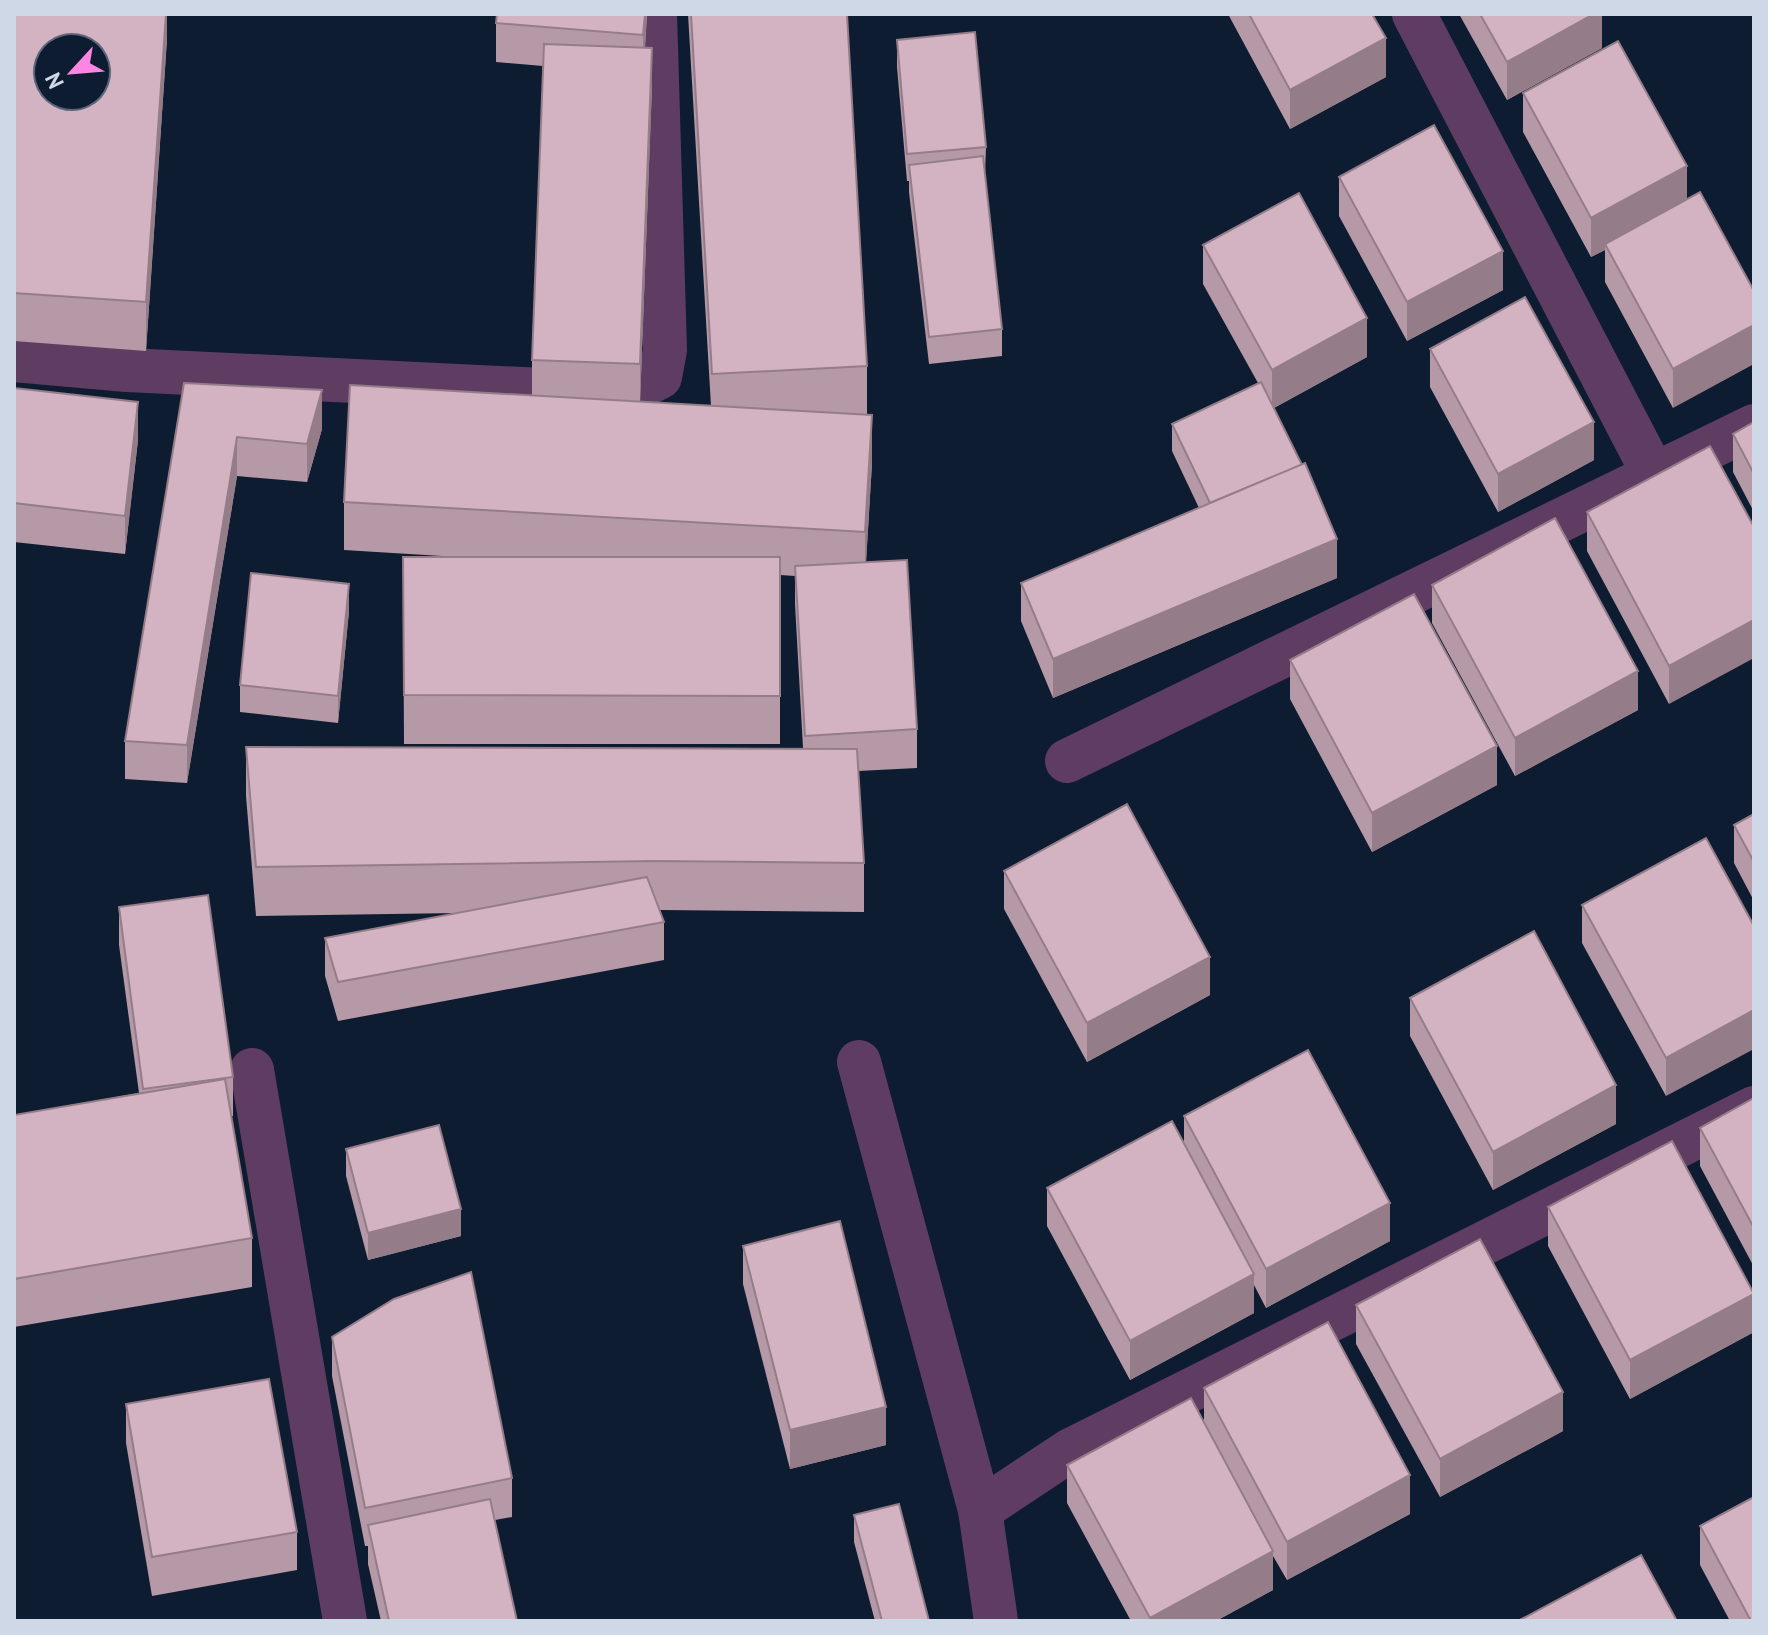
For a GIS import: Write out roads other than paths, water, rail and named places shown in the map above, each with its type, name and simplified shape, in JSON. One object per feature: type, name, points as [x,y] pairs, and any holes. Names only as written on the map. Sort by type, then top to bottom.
[{"type":"street","points":[[14,360],[127,370],[626,394],[660,377],[665,350],[655,14]]},
{"type":"street","points":[[1414,14],[1654,475]]},
{"type":"street","points":[[1067,761],[1754,426]]},
{"type":"street","points":[[859,1062],[980,1510],[996,1621]]},
{"type":"street","points":[[252,1070],[345,1621]]},
{"type":"street","points":[[980,1510],[1069,1451],[1754,1108]]}]
